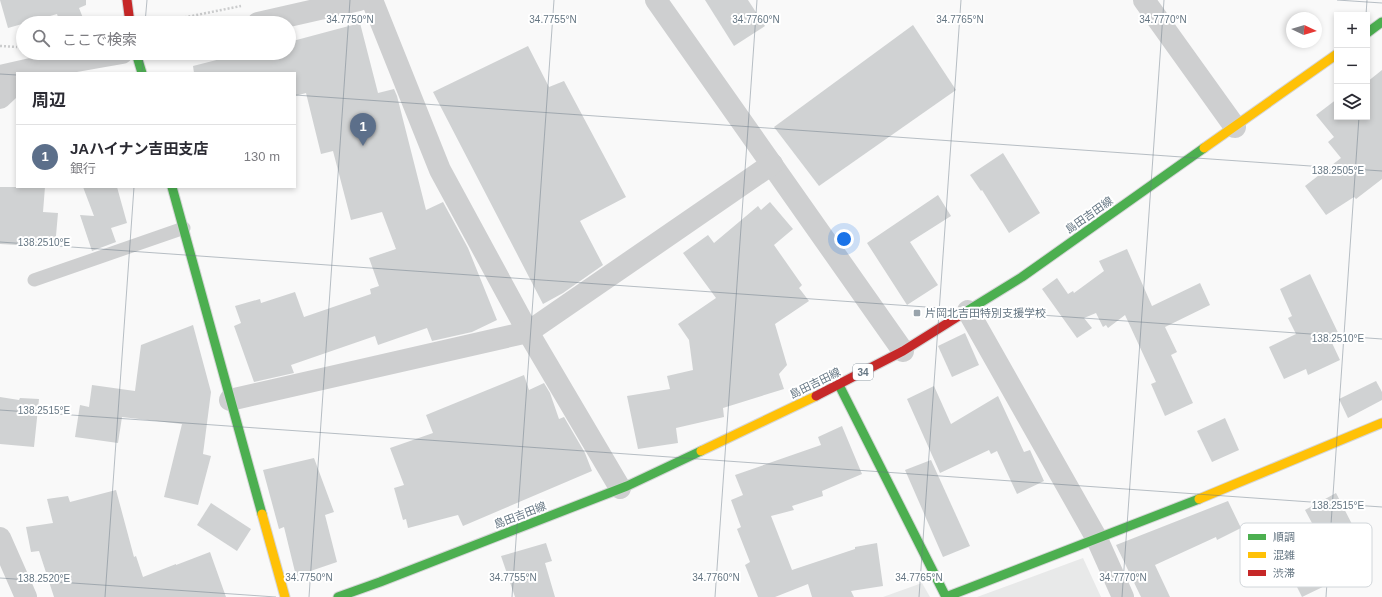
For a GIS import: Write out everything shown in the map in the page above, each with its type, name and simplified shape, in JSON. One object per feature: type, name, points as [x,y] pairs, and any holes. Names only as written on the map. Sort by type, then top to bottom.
[{"type":"street","points":[[127,0],[129,16]]},
{"type":"street","points":[[289,16],[359,0]]},
{"type":"street","points":[[372,0],[440,170],[528,332],[620,488]]},
{"type":"street","points":[[656,0],[904,351]]},
{"type":"street","points":[[1144,0],[1235,127]]},
{"type":"street","points":[[1370,31],[1382,22]]},
{"type":"street","name":"島田吉田線","points":[[338,597],[388,579],[620,488],[839,385],[904,351],[1022,277],[1334,56]]},
{"type":"street","points":[[38,72],[91,60]]},
{"type":"street","points":[[138,60],[142,72]]},
{"type":"street","points":[[0,76],[16,75]]},
{"type":"street","points":[[0,98],[16,83]]},
{"type":"street","points":[[230,400],[528,332],[772,164]]},
{"type":"street","points":[[172,188],[285,597]]},
{"type":"street","points":[[968,311],[1096,539],[1123,597]]},
{"type":"street","points":[[839,385],[946,597],[1200,499],[1382,423]]},
{"type":"street","points":[[0,538],[26,597]]},
{"type":"lane","points":[[34,280],[184,228]]},
{"type":"path","points":[[193,16],[247,5]]},
{"type":"path","points":[[0,46],[16,47]]},
{"type":"shaded area","points":[[1083,558],[1101,597],[977,597]]},
{"type":"shaded area","points":[[922,583],[930,597],[883,597]]},
{"type":"building","points":[[0,0],[86,0],[86,5],[79,8],[82,16],[58,16],[57,14],[50,16],[16,16],[16,26],[8,28]]},
{"type":"building","points":[[705,0],[748,0],[765,26],[734,46]]},
{"type":"building","points":[[360,23],[378,93],[394,89],[397,96],[426,210],[443,202],[468,248],[497,320],[472,332],[432,341],[427,328],[378,345],[375,336],[291,365],[294,373],[254,382],[234,326],[241,323],[235,306],[260,299],[261,303],[295,292],[304,317],[371,294],[370,289],[379,286],[369,258],[396,249],[382,212],[351,220],[333,151],[321,154],[306,93],[296,96],[296,72],[194,72],[193,66],[217,60],[296,60],[296,40]]},
{"type":"building","points":[[913,25],[956,90],[819,186],[774,127]]},
{"type":"building","points":[[528,46],[549,87],[564,81],[626,197],[580,221],[603,265],[563,293],[543,304],[433,92]]},
{"type":"building","points":[[1382,70],[1382,179],[1356,199],[1354,197],[1326,215],[1305,186],[1341,158],[1328,142],[1334,137],[1316,115],[1334,101],[1334,120],[1370,120],[1370,80]]},
{"type":"building","points":[[1003,153],[1040,213],[1009,233],[982,190],[981,191],[970,175]]},
{"type":"building","points":[[0,187],[45,188],[43,212],[58,213],[55,247],[0,244]]},
{"type":"building","points":[[83,188],[117,188],[127,223],[111,228],[116,242],[92,251],[80,215],[94,216]]},
{"type":"building","points":[[938,195],[951,216],[910,242],[938,285],[907,305],[867,243]]},
{"type":"building","points":[[770,202],[793,229],[774,245],[802,285],[799,288],[809,301],[775,324],[787,365],[779,374],[784,389],[723,408],[724,417],[676,428],[678,443],[638,449],[627,396],[670,389],[667,376],[693,370],[689,340],[678,324],[716,298],[683,253],[708,235],[714,243],[758,206],[761,210]]},
{"type":"building","points":[[1127,249],[1152,306],[1200,283],[1210,305],[1165,327],[1177,352],[1171,355],[1193,403],[1165,416],[1151,384],[1156,382],[1125,315],[1108,328],[1106,325],[1103,327],[1096,313],[1084,318],[1092,328],[1077,338],[1042,289],[1057,278],[1068,294],[1073,291],[1074,293],[1104,271],[1099,261]]},
{"type":"building","points":[[1310,274],[1341,339],[1332,343],[1340,360],[1308,375],[1306,369],[1284,379],[1269,347],[1296,334],[1288,318],[1292,316],[1280,289]]},
{"type":"building","points":[[193,325],[211,392],[203,454],[211,456],[198,505],[164,497],[182,424],[122,417],[118,443],[75,437],[80,405],[89,407],[92,385],[135,391],[141,345]]},
{"type":"building","points":[[965,333],[979,365],[952,377],[938,346]]},
{"type":"building","points":[[524,375],[529,390],[544,383],[550,393],[559,419],[564,417],[585,453],[592,471],[463,526],[458,515],[408,528],[406,519],[403,520],[394,488],[404,485],[390,448],[433,433],[426,415]]},
{"type":"building","points":[[1376,381],[1382,392],[1382,400],[1348,418],[1339,399]]},
{"type":"building","points":[[934,386],[951,424],[998,396],[1024,452],[1030,450],[1044,481],[1017,494],[997,451],[991,454],[989,450],[940,473],[907,399]]},
{"type":"building","points":[[0,397],[19,400],[20,398],[39,399],[34,447],[0,444]]},
{"type":"building","points":[[1225,418],[1239,450],[1212,462],[1197,431]]},
{"type":"building","points":[[842,426],[862,474],[822,491],[823,496],[792,506],[794,510],[771,516],[792,570],[855,549],[855,547],[877,543],[883,586],[851,591],[854,597],[812,597],[808,584],[775,597],[758,597],[745,565],[750,562],[737,529],[741,527],[731,500],[743,495],[735,475],[821,445],[818,437]]},
{"type":"building","points":[[314,458],[334,512],[325,515],[337,562],[296,576],[284,527],[279,529],[263,470]]},
{"type":"building","points":[[931,460],[970,546],[943,557],[905,470]]},
{"type":"building","points":[[116,490],[134,557],[136,556],[143,577],[210,552],[226,597],[54,597],[39,551],[31,552],[26,527],[53,523],[47,499],[68,496],[70,502]]},
{"type":"building","points":[[1336,493],[1351,523],[1312,523],[1305,510]]},
{"type":"building","points":[[1228,501],[1240,526],[1240,528],[1217,540],[1216,537],[1155,565],[1170,597],[1141,597],[1116,545]]},
{"type":"building","points":[[211,503],[251,529],[237,551],[197,525]]},
{"type":"building","points":[[546,543],[552,561],[545,563],[555,597],[515,597],[501,556]]},
{"type":"building","points":[[1297,587],[1323,587],[1302,597]]},
{"type":"traffic: fast","points":[[1370,31],[1382,22]]},
{"type":"traffic: fast","points":[[138,60],[142,72]]},
{"type":"traffic: fast","points":[[962,314],[1022,277],[1204,148]]},
{"type":"traffic: fast","points":[[172,188],[262,514]]},
{"type":"traffic: fast","points":[[839,385],[946,597],[1199,499]]},
{"type":"traffic: fast","points":[[338,597],[627,486],[701,451]]},
{"type":"traffic: slow","points":[[1204,148],[1334,56]]},
{"type":"traffic: slow","points":[[701,451],[816,396]]},
{"type":"traffic: slow","points":[[1199,499],[1382,423]]},
{"type":"traffic: slow","points":[[262,514],[285,597]]},
{"type":"traffic: jam","points":[[127,0],[129,16]]},
{"type":"traffic: jam","points":[[816,396],[903,351],[962,314]]},
{"type":"place","name":"JAハイナン吉田支店","points":[[363,146]]},
{"type":"place","name":"片岡北吉田特別支援学校","points":[[917,313]]}]
